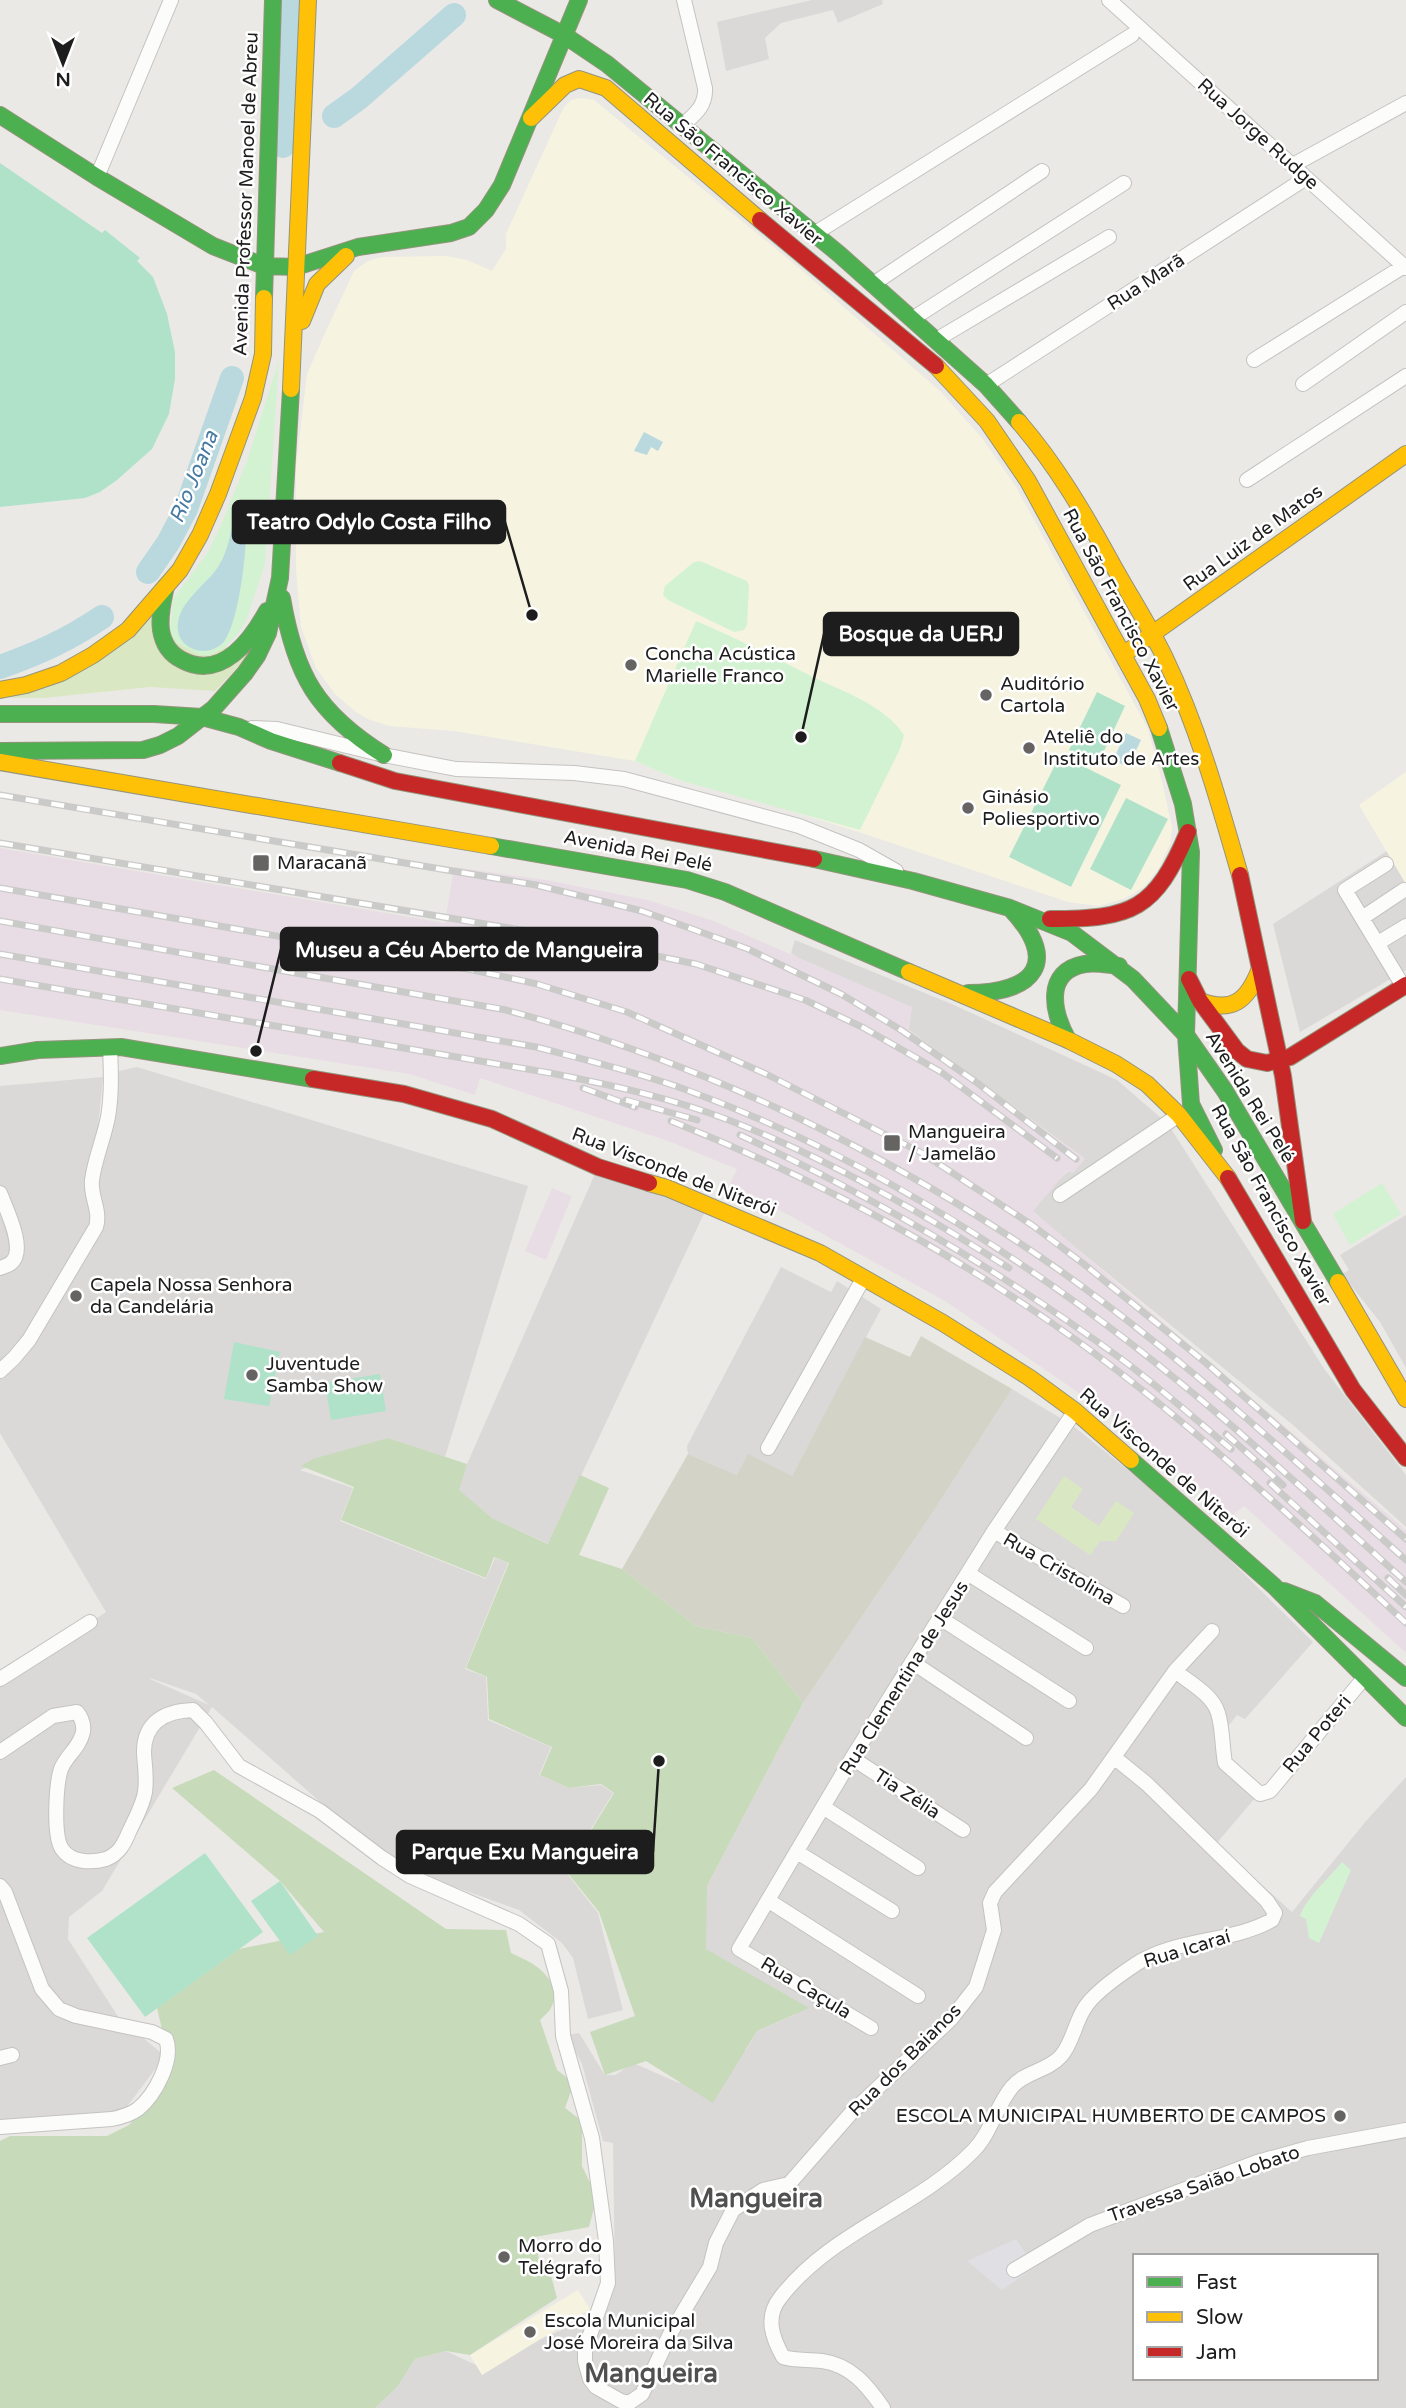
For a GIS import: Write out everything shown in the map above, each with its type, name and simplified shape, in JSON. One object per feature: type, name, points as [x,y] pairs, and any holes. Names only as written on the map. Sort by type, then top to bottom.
[{"type":"main road","name":"Avenida Professor Manoel de Abreu","points":[[0,690],[26,685],[61,673],[93,655],[128,629],[180,570],[200,535],[253,398],[263,354],[273,0]]},
{"type":"main road","points":[[0,751],[153,749],[176,738],[202,717],[234,687],[259,655],[274,616],[280,578],[295,329],[298,197],[308,0]]},
{"type":"main road","name":"Rua São Francisco Xavier","points":[[497,0],[564,34],[607,64],[873,284],[986,385],[1042,449],[1073,494],[1153,635],[1197,736],[1217,797],[1241,874],[1279,1061],[1304,1224],[1406,1399]]},
{"type":"main road","points":[[0,114],[97,177],[213,246],[264,266],[296,267],[358,247],[451,233],[469,227],[486,210],[502,185],[579,0]]},
{"type":"main road","name":"Rua São Francisco Xavier","points":[[527,122],[565,85],[579,79],[606,88],[853,299],[936,366],[987,421],[1028,481],[1124,654],[1161,732],[1183,804],[1191,868],[1186,1035],[1191,1104],[1229,1180],[1353,1390],[1406,1458]]},
{"type":"main road","points":[[295,329],[302,321],[314,287],[327,271],[358,247]]},
{"type":"main road","name":"Rua Luiz de Matos","points":[[1124,654],[1406,454]]},
{"type":"main road","points":[[166,586],[161,611],[162,636],[168,649],[190,664],[203,666],[229,658],[248,639],[270,607],[280,578]]},
{"type":"main road","points":[[280,578],[285,619],[294,652],[313,693],[338,723],[357,739],[384,755]]},
{"type":"main road","name":"Avenida Rei Pelé","points":[[0,714],[154,714],[202,717],[396,781],[785,852],[913,881],[1040,918],[1072,933],[1119,966],[1160,1005],[1186,1035],[1225,1091],[1304,1224]]},
{"type":"main road","name":"Avenida Rei Pelé","points":[[0,762],[687,880],[725,892],[962,993],[1115,1064],[1147,1084],[1179,1115],[1229,1180]]},
{"type":"main road","points":[[1040,918],[1107,918],[1139,906],[1167,879],[1188,832]]},
{"type":"main road","points":[[962,993],[984,993],[1016,987],[1034,970],[1037,948],[1032,934],[1010,908]]},
{"type":"main road","points":[[1068,1040],[1056,1014],[1054,993],[1058,982],[1071,969],[1083,964],[1119,966]]},
{"type":"main road","points":[[1200,1002],[1213,1007],[1241,1001],[1250,993],[1259,971]]},
{"type":"main road","points":[[1187,974],[1200,1002],[1247,1059],[1268,1063],[1290,1057],[1404,986]]},
{"type":"main road","name":"Rua Visconde de Niterói","points":[[0,1056],[38,1050],[110,1047],[374,1087],[492,1119],[598,1167],[667,1188],[820,1253],[943,1324],[1030,1378],[1075,1411],[1274,1587],[1406,1718]]},
{"type":"main road","name":"Rua Visconde de Niterói","points":[[1274,1587],[1315,1603],[1402,1674]]},
{"type":"main road","points":[[1379,1692],[1387,1679],[1402,1674]]},
{"type":"street","points":[[97,177],[171,0]]},
{"type":"street","points":[[683,125],[701,108],[706,98],[684,0]]},
{"type":"street","name":"Rua Jorge Rudge","points":[[1109,0],[1405,267]]},
{"type":"street","points":[[814,234],[1132,34]]},
{"type":"street","points":[[1293,165],[1406,103]]},
{"type":"street","points":[[873,284],[1042,171]]},
{"type":"street","name":"Rua Marã","points":[[986,385],[1307,178]]},
{"type":"street","points":[[912,319],[1124,183]]},
{"type":"street","points":[[936,340],[1109,237]]},
{"type":"street","points":[[1254,360],[1405,267]]},
{"type":"street","points":[[1303,384],[1406,312]]},
{"type":"street","points":[[1247,480],[1406,376]]},
{"type":"street","name":"Avenida Rei Pelé","points":[[239,727],[277,729],[435,766],[475,771],[555,772],[624,779],[799,826],[859,850],[913,881]]},
{"type":"street","points":[[1386,864],[1346,888],[1404,986]]},
{"type":"street","points":[[1362,918],[1404,890]]},
{"type":"street","points":[[1378,943],[1406,926]]},
{"type":"street","points":[[0,1371],[29,1340],[96,1227],[98,1213],[92,1179],[108,1116],[110,1047]]},
{"type":"street","points":[[1060,1195],[1179,1115]]},
{"type":"street","points":[[0,1194],[16,1235],[18,1252],[12,1263],[0,1268]]},
{"type":"street","points":[[768,1448],[863,1279]]},
{"type":"street","name":"Rua Clementina de Jesus","points":[[739,1949],[852,1758],[995,1531],[1075,1411]]},
{"type":"street","name":"Rua Cristolina","points":[[995,1531],[1123,1606]]},
{"type":"street","points":[[969,1574],[1086,1648]]},
{"type":"street","points":[[940,1618],[1069,1701]]},
{"type":"street","points":[[0,1679],[90,1622]]},
{"type":"street","name":"Rua dos Baianos","points":[[630,2405],[642,2394],[670,2334],[710,2267],[716,2244],[733,2210],[763,2190],[789,2184],[852,2112],[951,2019],[976,1987],[992,1940],[994,1923],[990,1914],[990,1903],[995,1892],[1091,1789],[1175,1671],[1212,1631]]},
{"type":"street","points":[[912,1662],[1026,1738]]},
{"type":"street","name":"Rua Poteri","points":[[1175,1671],[1198,1687],[1216,1706],[1225,1763],[1260,1794],[1270,1791],[1364,1678]]},
{"type":"street","points":[[0,1752],[53,1716],[77,1712],[82,1719],[83,1731],[79,1743],[61,1769],[57,1797],[57,1830],[62,1849],[75,1859],[96,1862],[115,1855],[125,1842],[145,1795],[147,1777],[144,1751],[149,1731],[156,1720],[178,1711],[193,1710],[239,1766],[320,1811],[410,1876],[519,1924],[548,1944],[561,1991],[563,2036],[592,2138],[606,2241],[608,2283],[585,2349],[585,2361],[590,2379],[596,2387],[630,2405]]},
{"type":"street","name":"Tia Zélia","points":[[852,1758],[963,1830]]},
{"type":"street","name":"Rua Icaraí","points":[[883,2408],[871,2390],[840,2364],[783,2357],[770,2326],[774,2306],[782,2295],[816,2261],[859,2229],[922,2193],[975,2150],[1013,2085],[1062,2054],[1090,2000],[1137,1964],[1153,1956],[1245,1931],[1272,1920],[1275,1913],[1267,1901],[1147,1784],[1115,1758]]},
{"type":"street","points":[[823,1807],[918,1868]]},
{"type":"street","points":[[797,1852],[892,1911]]},
{"type":"street","points":[[0,1886],[5,1892],[42,1989],[59,2009],[76,2016],[152,2032],[166,2039],[169,2046],[167,2059],[153,2091],[140,2108],[126,2116],[0,2127]]},
{"type":"street","points":[[769,1901],[918,1996]]},
{"type":"street","name":"Rua Caçula","points":[[739,1949],[772,1966],[872,2028]]},
{"type":"street","name":"Travessa Saião Lobato","points":[[1014,2270],[1090,2225],[1257,2162],[1308,2148],[1406,2130]]},
{"type":"shaded area","points":[[812,0],[882,0],[883,4],[838,23],[833,10],[781,23],[765,38],[769,59],[726,71],[717,22]]},
{"type":"shaded area","points":[[571,100],[594,100],[798,267],[941,392],[982,438],[1016,487],[1148,729],[1172,827],[1170,844],[1159,868],[1145,886],[1126,898],[1099,906],[1068,902],[856,831],[756,800],[679,780],[635,761],[454,731],[389,726],[356,712],[335,694],[316,668],[301,627],[296,569],[296,467],[307,374],[326,331],[354,271],[368,261],[382,257],[446,256],[467,260],[492,271],[506,249],[506,234],[564,107]]},
{"type":"shaded area","points":[[1406,772],[1406,884],[1359,805]]},
{"type":"shaded area","points":[[0,848],[445,923],[454,867],[546,880],[648,900],[714,921],[912,1007],[909,1030],[1085,1159],[1073,1173],[1067,1171],[1033,1211],[1406,1530],[1406,1653],[1244,1506],[1233,1515],[1114,1417],[945,1301],[730,1183],[737,1169],[668,1141],[480,1078],[475,1095],[409,1074],[0,1010]]},
{"type":"shaded area","points":[[1387,851],[1406,884],[1406,970],[1300,1032],[1273,924]]},
{"type":"shaded area","points":[[795,940],[954,1005],[1117,1080],[1168,1124],[1325,1370],[1406,1475],[1406,1527],[1293,1425],[1026,1207],[1084,1158],[909,1030],[791,953]]},
{"type":"shaded area","points":[[137,1067],[528,1186],[445,1457],[388,1438],[300,1470],[353,1488],[340,1521],[486,1579],[495,1558],[508,1563],[465,1669],[486,1677],[488,1720],[551,1747],[539,1775],[569,1788],[601,1785],[613,1793],[565,1871],[598,1913],[623,2010],[588,2019],[573,1958],[562,1943],[519,1910],[391,1864],[212,1707],[102,1891],[69,1917],[68,1939],[119,2018],[165,2056],[120,2116],[0,2122],[0,1686],[106,1612],[0,1433],[0,1086],[103,1077],[93,1176],[119,1071]],"holes":[[[150,1678],[196,1694],[209,1705]]]},
{"type":"shaded area","points":[[598,1167],[708,1205],[549,1544],[492,1518],[458,1490]]},
{"type":"shaded area","points":[[552,1188],[572,1196],[546,1260],[525,1251]]},
{"type":"shaded area","points":[[1406,1215],[1406,1368],[1380,1322],[1342,1274],[1349,1270],[1340,1255]]},
{"type":"shaded area","points":[[781,1267],[831,1292],[837,1281],[881,1309],[792,1476],[737,1475],[688,1454],[687,1446]]},
{"type":"shaded area","points":[[921,1336],[1012,1389],[931,1515],[803,1703],[752,1638],[696,1626],[622,1569],[688,1454],[737,1475],[748,1454],[792,1476],[865,1337],[910,1357]]},
{"type":"shaded area","points":[[1012,1389],[1072,1425],[1159,1495],[1217,1547],[1313,1642],[1245,1719],[1237,1715],[1230,1724],[1215,1730],[1225,1767],[1256,1797],[1216,1844],[1292,1912],[1366,1821],[1406,1777],[1406,2408],[375,2408],[398,2386],[415,2359],[446,2351],[478,2366],[603,2312],[615,2282],[613,2143],[603,2141],[582,2064],[567,2035],[579,2033],[605,2075],[615,2075],[633,2063],[679,2083],[746,2050],[757,2031],[796,2014],[674,1943],[803,1703],[931,1515]]},
{"type":"shaded area","points":[[1016,2239],[1035,2267],[1002,2290],[967,2261]]},
{"type":"shaded area","name":"Escola Municipal José Moreira da Silva","points":[[578,2290],[590,2309],[482,2375],[470,2355]]},
{"type":"green space","points":[[0,163],[102,233],[105,230],[140,258],[137,261],[153,277],[167,314],[175,352],[175,379],[169,414],[152,449],[117,480],[100,492],[85,498],[0,507]]},
{"type":"green space","points":[[279,360],[265,564],[246,621],[236,636],[223,649],[210,655],[199,655],[177,643],[170,633],[173,599],[208,552],[221,525],[247,461]]},
{"type":"green space","points":[[700,561],[747,581],[747,625],[744,630],[734,632],[668,600],[663,595],[665,586],[694,562]]},
{"type":"green space","points":[[154,616],[156,632],[251,653],[215,691],[150,687],[44,698],[11,698]]},
{"type":"green space","points":[[696,621],[863,700],[886,715],[904,735],[900,749],[860,830],[679,780],[635,761]]},
{"type":"green space","points":[[1097,692],[1125,706],[1098,764],[1069,750]]},
{"type":"green space","points":[[1060,755],[1121,785],[1071,887],[1009,857]]},
{"type":"green space","points":[[1126,798],[1168,819],[1131,890],[1090,869]]},
{"type":"green space","points":[[1382,1183],[1401,1214],[1350,1245],[1333,1214]]},
{"type":"green space","name":"Juventude Samba Show","points":[[234,1342],[280,1352],[269,1406],[224,1399]]},
{"type":"green space","points":[[380,1374],[386,1411],[331,1420],[325,1383]]},
{"type":"green space","points":[[388,1438],[467,1464],[459,1490],[492,1518],[548,1544],[580,1475],[609,1488],[579,1555],[622,1569],[696,1626],[752,1638],[803,1703],[707,1886],[706,1949],[809,2008],[757,2031],[713,2103],[646,2061],[605,2075],[590,2032],[635,2016],[599,1912],[566,1871],[614,1793],[601,1784],[569,1788],[540,1775],[552,1747],[489,1719],[487,1677],[466,1668],[509,1563],[494,1557],[486,1578],[341,1520],[354,1487],[301,1466],[313,1459]]},
{"type":"green space","points":[[1064,1476],[1083,1489],[1071,1507],[1099,1526],[1116,1501],[1134,1513],[1116,1541],[1100,1541],[1090,1555],[1036,1519]]},
{"type":"green space","points":[[214,1770],[446,1929],[506,1930],[511,1953],[544,1973],[557,1994],[550,2010],[540,2020],[557,2070],[574,2083],[565,2108],[582,2121],[582,2166],[597,2197],[589,2227],[535,2237],[540,2266],[550,2272],[557,2298],[470,2355],[446,2351],[415,2359],[398,2386],[375,2408],[0,2408],[0,2141],[10,2136],[107,2136],[129,2125],[160,2089],[165,2042],[157,2008],[239,1949],[324,1932],[280,1881],[172,1788]]},
{"type":"green space","points":[[205,1853],[263,1932],[145,2017],[87,1938]]},
{"type":"green space","points":[[1342,1862],[1351,1870],[1319,1943],[1309,1938],[1306,1919],[1300,1916],[1312,1895]]},
{"type":"green space","points":[[280,1881],[318,1936],[290,1955],[251,1901]]},
{"type":"water","points":[[644,432],[663,442],[658,451],[651,447],[647,455],[634,451]]},
{"type":"water","points":[[246,525],[241,584],[230,630],[219,646],[211,650],[194,650],[187,646],[178,632],[180,615],[189,600],[218,567],[227,548],[232,527]]},
{"type":"water","points":[[1126,733],[1141,740],[1128,767],[1113,760]]},
{"type":"waterway","name":"Rio Joana","points":[[283,146],[291,0]]},
{"type":"waterway","points":[[334,116],[359,98],[454,15]]},
{"type":"waterway","name":"Rio Joana","points":[[148,572],[168,543],[186,509],[232,378]]},
{"type":"waterway","name":"Rio Joana","points":[[0,667],[53,645],[102,617]]},
{"type":"railway","points":[[0,795],[536,885],[642,911],[748,949],[841,994],[901,1030],[976,1082],[1076,1159]]},
{"type":"railway","points":[[0,843],[569,938],[696,964],[805,1000],[864,1028],[941,1072],[1057,1158]]},
{"type":"railway","points":[[0,888],[473,970],[537,984],[627,1012],[766,1074],[922,1153],[1032,1225],[1206,1363],[1406,1539]]},
{"type":"railway","points":[[0,921],[506,1010],[579,1031],[650,1056],[721,1083],[790,1114],[924,1184],[989,1223],[1099,1299],[1234,1407],[1406,1560]]},
{"type":"railway","points":[[0,954],[536,1047],[666,1083],[759,1119],[904,1191],[1041,1277],[1170,1374],[1298,1484],[1406,1582]]},
{"type":"railway","points":[[0,979],[550,1073],[664,1099],[731,1121],[839,1169],[1009,1268]]},
{"type":"railway","points":[[583,1088],[635,1107]]},
{"type":"railway","points":[[626,1100],[697,1120]]},
{"type":"railway","points":[[671,1121],[787,1171],[899,1228],[1007,1293],[1059,1328],[1149,1395],[1224,1458],[1406,1623]]},
{"type":"railway","points":[[740,1135],[888,1210],[1029,1295],[1134,1369],[1231,1449]]},
{"type":"railway","points":[[1226,1434],[1283,1485]]},
{"type":"railway","points":[[1270,1483],[1406,1607]]},
{"type":"railway","points":[[1388,1578],[1406,1595]]},
{"type":"traffic: fast","points":[[264,298],[273,0]]},
{"type":"traffic: fast","points":[[497,0],[564,35],[607,64],[839,254],[986,385],[1019,422]]},
{"type":"traffic: fast","points":[[296,267],[358,247],[451,233],[469,227],[486,210],[502,185],[579,0]]},
{"type":"traffic: fast","points":[[0,115],[213,246],[264,266],[296,267]]},
{"type":"traffic: fast","points":[[0,751],[143,750],[160,745],[178,736],[214,708],[245,673],[268,633],[280,578],[291,389]]},
{"type":"traffic: fast","points":[[166,586],[161,619],[163,639],[174,655],[196,665],[209,665],[233,654],[252,634],[267,611]]},
{"type":"traffic: fast","points":[[282,598],[294,649],[313,690],[342,724],[384,755]]},
{"type":"traffic: fast","points":[[0,714],[154,714],[202,717],[239,727],[271,741],[340,763]]},
{"type":"traffic: fast","points":[[1159,728],[1183,804],[1191,852],[1186,1035],[1191,1104],[1214,1150]]},
{"type":"traffic: fast","points":[[491,846],[687,880],[725,892],[909,972]]},
{"type":"traffic: fast","points":[[814,859],[913,881],[1010,908],[1072,933],[1133,979],[1186,1035],[1225,1091],[1338,1282]]},
{"type":"traffic: fast","points":[[968,993],[991,992],[1010,987],[1024,980],[1033,971],[1037,959],[1034,944],[1026,927],[1010,908]]},
{"type":"traffic: fast","points":[[1068,1040],[1058,1018],[1055,995],[1057,984],[1063,975],[1072,968],[1085,964],[1119,966]]},
{"type":"traffic: fast","points":[[0,1056],[38,1050],[121,1047],[313,1079]]},
{"type":"traffic: fast","points":[[1131,1460],[1274,1586],[1406,1718]]},
{"type":"traffic: fast","points":[[1284,1591],[1315,1603],[1406,1678]]},
{"type":"traffic: slow","points":[[291,389],[308,0]]},
{"type":"traffic: slow","points":[[531,118],[565,85],[579,79],[606,88],[760,220]]},
{"type":"traffic: slow","points":[[302,321],[317,284],[346,256]]},
{"type":"traffic: slow","points":[[0,690],[26,685],[61,673],[93,655],[128,630],[180,570],[200,535],[218,494],[253,398],[263,354],[264,298]]},
{"type":"traffic: slow","points":[[936,366],[987,421],[1028,481],[1147,699],[1159,728]]},
{"type":"traffic: slow","points":[[1019,422],[1079,506],[1165,658],[1198,738],[1240,875]]},
{"type":"traffic: slow","points":[[1124,654],[1406,454]]},
{"type":"traffic: slow","points":[[0,762],[491,846]]},
{"type":"traffic: slow","points":[[1200,1001],[1221,1006],[1237,1002],[1249,990],[1259,971]]},
{"type":"traffic: slow","points":[[909,972],[1068,1040],[1116,1064],[1147,1084],[1179,1115],[1228,1178]]},
{"type":"traffic: slow","points":[[649,1183],[667,1188],[820,1253],[943,1323],[1030,1378],[1075,1411],[1131,1460]]},
{"type":"traffic: slow","points":[[1338,1282],[1406,1399]]},
{"type":"traffic: jam","points":[[760,220],[936,366]]},
{"type":"traffic: jam","points":[[340,763],[395,781],[814,859]]},
{"type":"traffic: jam","points":[[1050,919],[1102,916],[1138,905],[1152,894],[1164,878],[1188,832]]},
{"type":"traffic: jam","points":[[1240,875],[1283,1076],[1303,1221]]},
{"type":"traffic: jam","points":[[1189,979],[1200,1001],[1237,1051],[1247,1059],[1267,1063],[1290,1057],[1406,985]]},
{"type":"traffic: jam","points":[[313,1079],[404,1094],[492,1119],[598,1167],[649,1183]]},
{"type":"traffic: jam","points":[[1228,1178],[1353,1390],[1406,1458]]},
{"type":"place","name":"Teatro Odylo Costa Filho","points":[[532,615]]},
{"type":"place","name":"Concha Acústica Marielle Franco","points":[[631,665]]},
{"type":"place","name":"Auditório Cartola","points":[[986,695]]},
{"type":"place","name":"Bosque da UERJ","points":[[801,737]]},
{"type":"place","name":"Ateliê do Instituto de Artes","points":[[1029,748]]},
{"type":"place","name":"Ginásio Poliesportivo","points":[[968,808]]},
{"type":"place","name":"Maracanã","points":[[261,863]]},
{"type":"place","name":"Museu a Céu Aberto de Mangueira","points":[[256,1051]]},
{"type":"place","name":"Mangueira / Jamelão","points":[[892,1143]]},
{"type":"place","name":"Capela Nossa Senhora da Candelária","points":[[76,1296]]},
{"type":"place","name":"Juventude Samba Show","points":[[252,1375]]},
{"type":"place","name":"Parque Exu Mangueira","points":[[659,1761]]},
{"type":"place","name":"ESCOLA MUNICIPAL HUMBERTO DE CAMPOS","points":[[1340,2116]]},
{"type":"place","name":"Morro do Telégrafo","points":[[504,2257]]},
{"type":"place","name":"Escola Municipal José Moreira da Silva","points":[[530,2332]]},
{"type":"district","name":"Mangueira","points":[[756,2198]]},
{"type":"district","name":"Mangueira","points":[[651,2373]]}]
